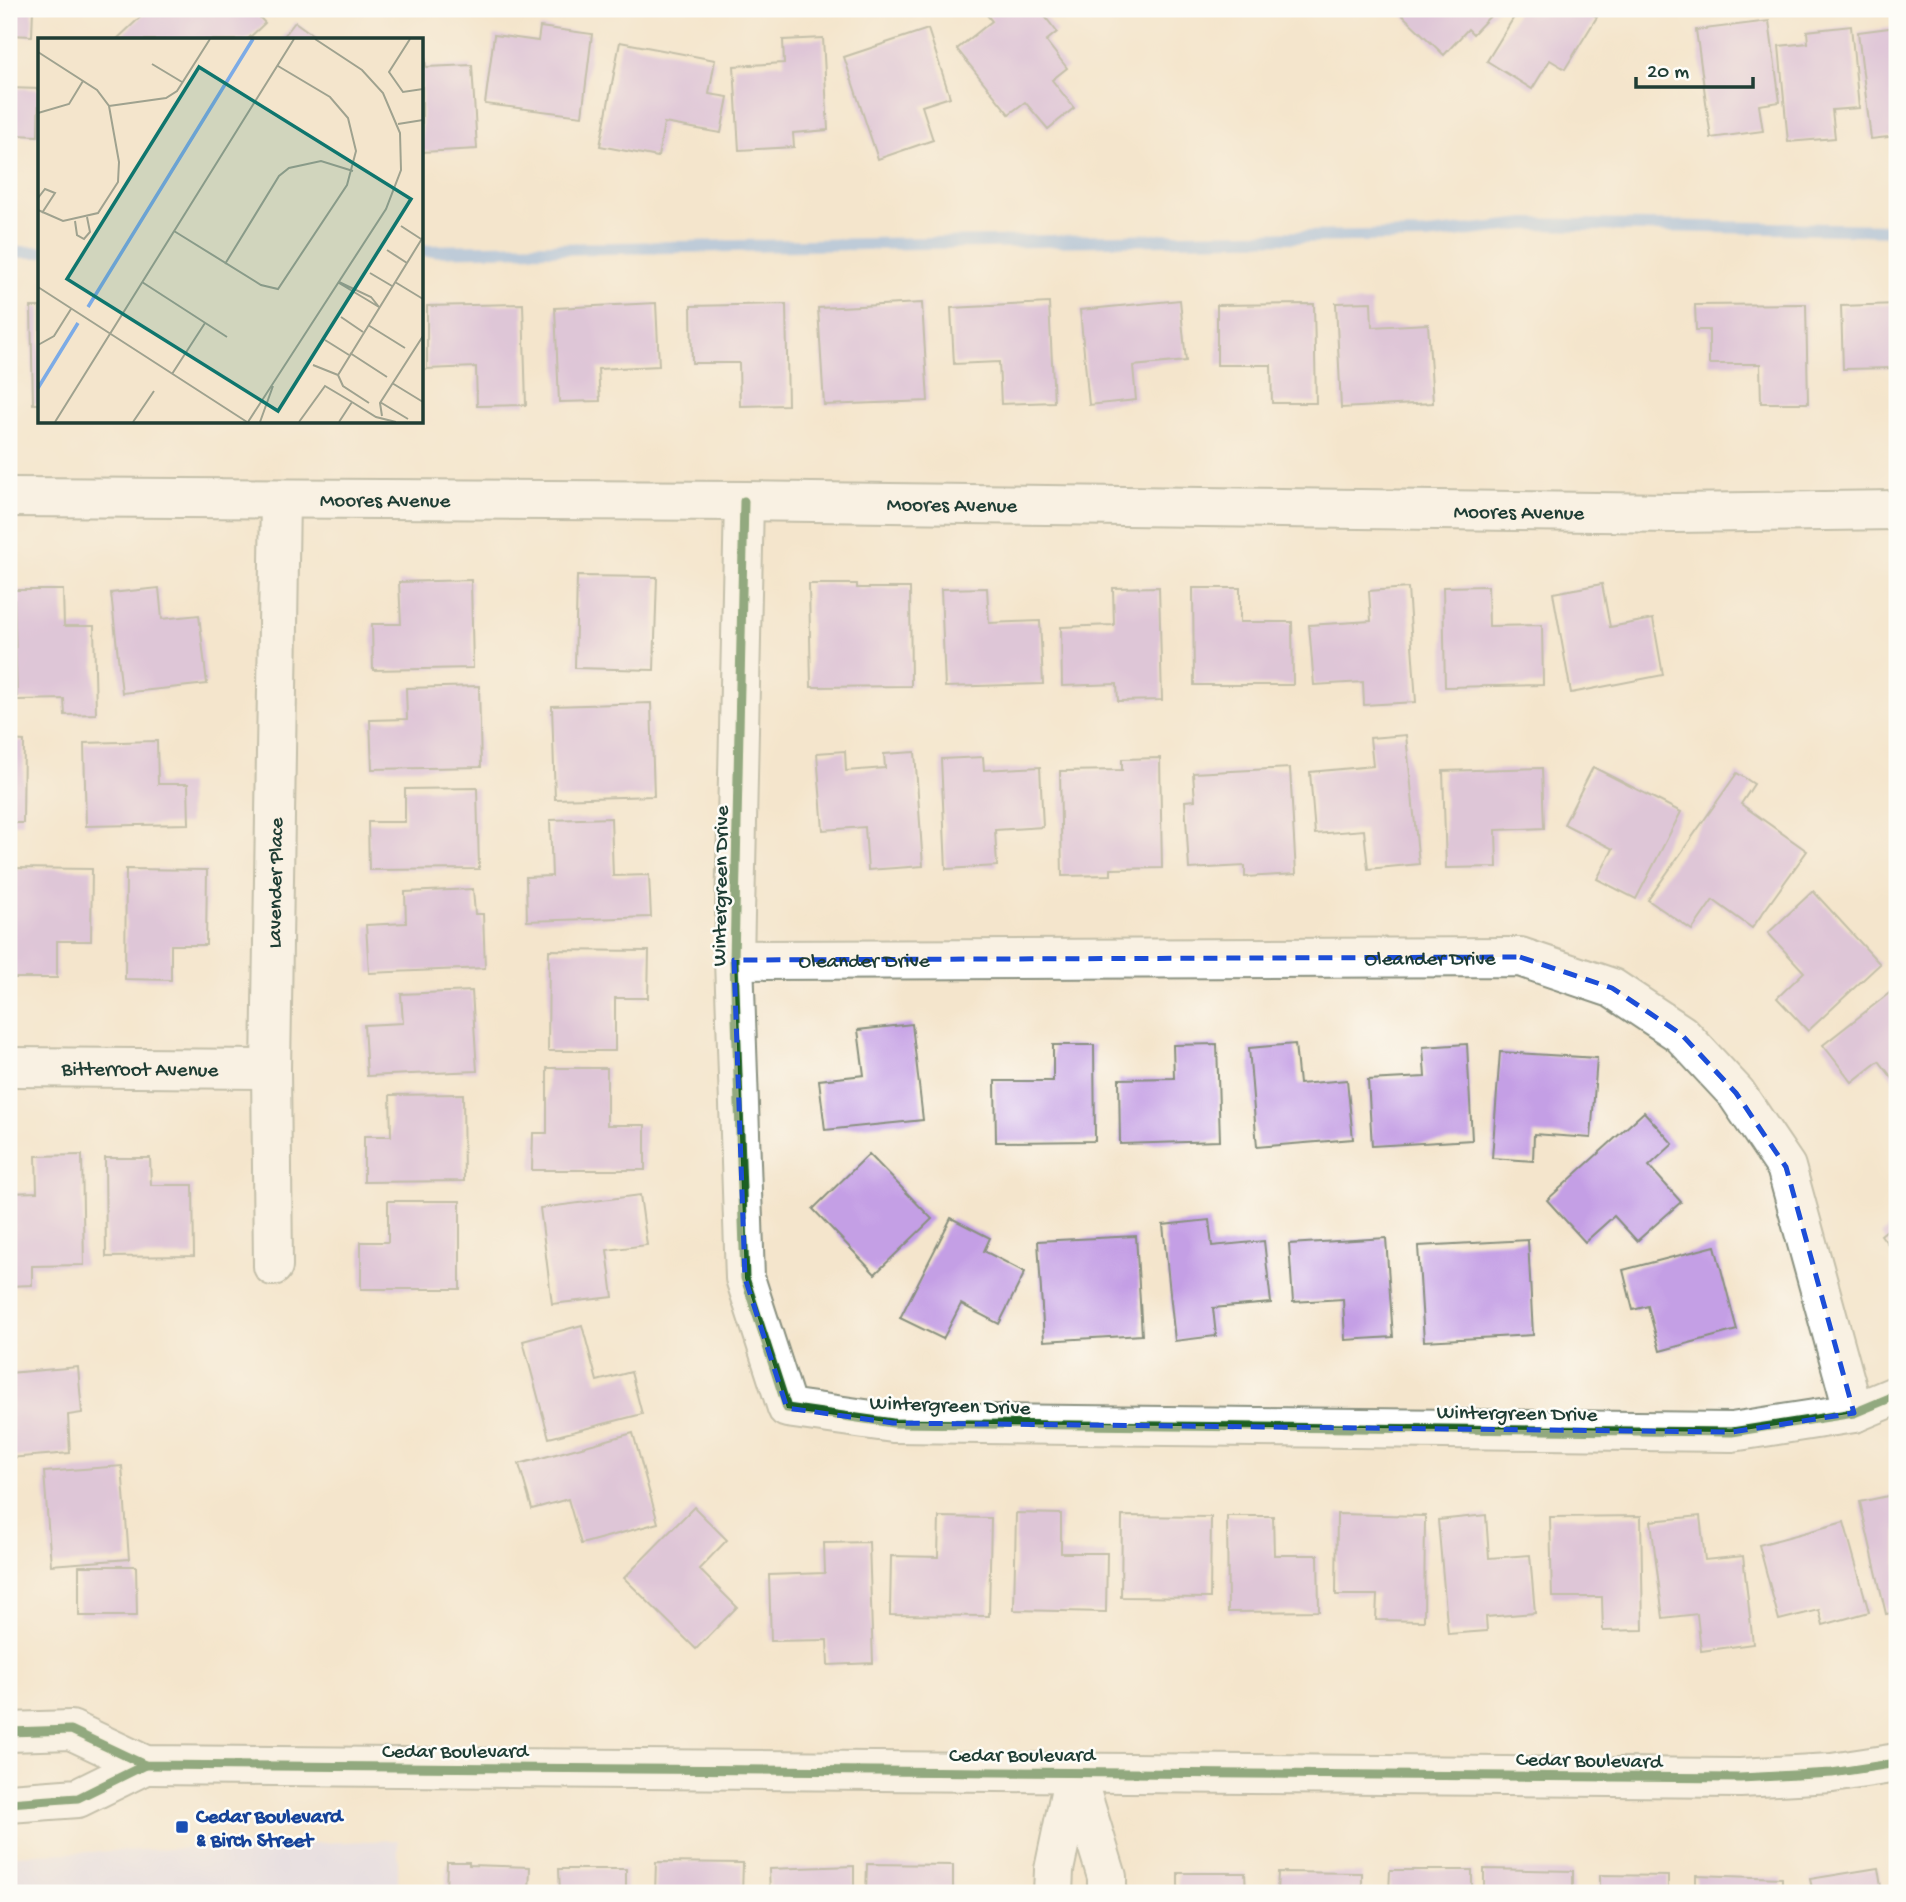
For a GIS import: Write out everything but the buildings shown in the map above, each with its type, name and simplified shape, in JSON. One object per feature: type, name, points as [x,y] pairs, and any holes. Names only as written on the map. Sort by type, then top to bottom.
[{"type":"street","name":"Moores Avenue","points":[[9,496],[744,501],[1675,513],[1897,510]]},
{"type":"street","name":"Lavender Place","points":[[273,1266],[271,1069],[280,499]]},
{"type":"street","name":"Wintergreen Drive","points":[[744,501],[734,960],[745,1278],[786,1408],[892,1423],[1732,1432],[1854,1413],[1897,1395]]},
{"type":"street","name":"Oleander Drive","points":[[734,960],[1520,957],[1612,988],[1681,1034],[1736,1093],[1786,1167],[1854,1413]]},
{"type":"street","name":"Bitterroot Avenue","points":[[9,1067],[271,1069]]},
{"type":"street","name":"Cedar Boulevard","points":[[9,1732],[71,1730],[145,1765],[1740,1778],[1832,1773],[1897,1763]]},
{"type":"street","name":"Cedar Boulevard","points":[[9,1803],[78,1798],[145,1765]]},
{"type":"street","points":[[1054,1893],[1054,1870],[1075,1772]]},
{"type":"street","points":[[1075,1772],[1107,1877],[1107,1893]]},
{"type":"highlighted area","points":[[1520,957],[1612,988],[1681,1034],[1736,1093],[1786,1167],[1854,1413],[1732,1432],[893,1423],[787,1408],[745,1278],[734,960]]},
{"type":"shaded area","points":[[398,1840],[398,1893],[9,1893],[9,1855]]},
{"type":"waterway","points":[[424,251],[1427,235],[1526,224],[1897,230]]},
{"type":"waterway","points":[[9,252],[38,252]]},
{"type":"cycle path","points":[[744,501],[734,960],[745,1278],[787,1408],[893,1423],[1732,1432],[1854,1413],[1897,1395]]},
{"type":"cycle path","points":[[9,1732],[71,1730],[145,1765],[1740,1778],[1832,1773],[1897,1763]]},
{"type":"cycle path","points":[[9,1803],[78,1798],[145,1765]]},
{"type":"place","name":"Cedar Boulevard & Birch Street","points":[[182,1827]]}]
